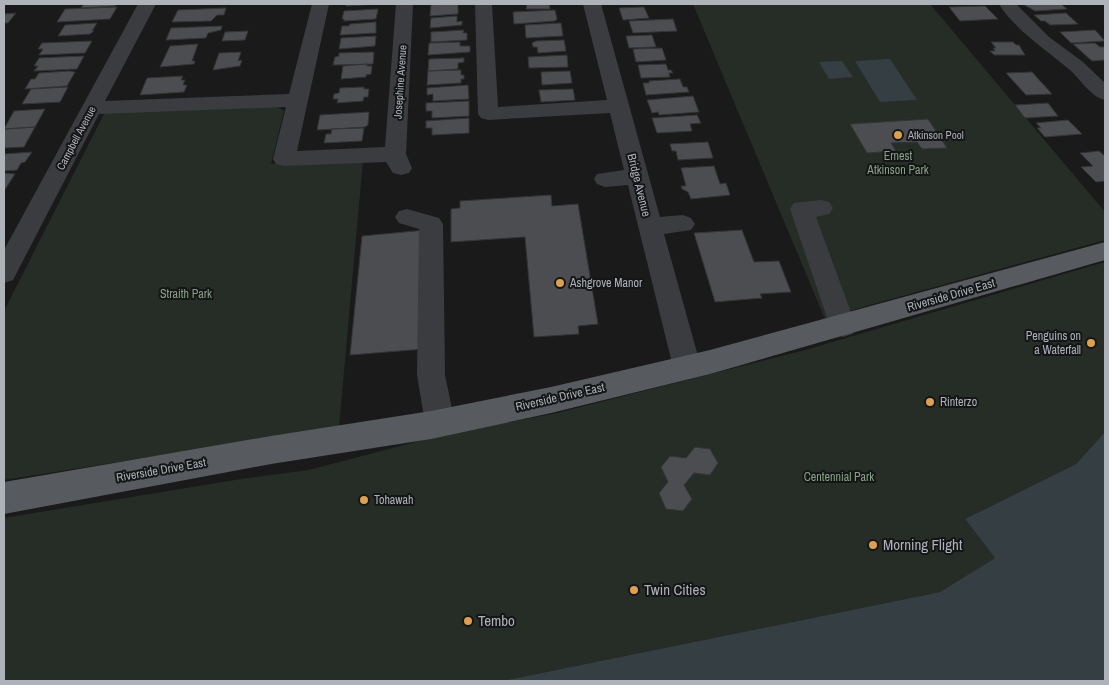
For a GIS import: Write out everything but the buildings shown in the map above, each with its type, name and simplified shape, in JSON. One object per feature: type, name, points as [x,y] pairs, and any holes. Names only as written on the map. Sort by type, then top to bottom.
[{"type":"main road","name":"Riverside Drive East","points":[[4,498],[270,450],[440,423],[551,400],[843,326],[1105,251]]},
{"type":"street","name":"Campbell Avenue","points":[[4,273],[147,4]]},
{"type":"street","points":[[92,108],[298,100],[321,4]]},
{"type":"street","name":"Josephine Avenue","points":[[298,100],[284,159],[397,160],[405,4]]},
{"type":"street","points":[[483,4],[488,114],[619,106]]},
{"type":"street","name":"Bridge Avenue","points":[[592,4],[687,367]]},
{"type":"street","points":[[1006,4],[1043,41],[1076,66],[1105,94]]},
{"type":"street","points":[[1043,41],[1059,67],[1105,115]]},
{"type":"street","points":[[605,179],[637,177]]},
{"type":"street","points":[[821,208],[802,209],[843,326]]},
{"type":"street","points":[[407,217],[431,224],[431,375],[440,423]]},
{"type":"street","points":[[650,227],[683,224]]},
{"type":"green space","name":"Ernest Atkinson Park","points":[[693,4],[930,4],[1105,212],[1105,240],[825,319]]},
{"type":"green space","name":"Straith Park","points":[[271,103],[284,111],[271,164],[363,160],[339,427],[4,480],[4,311],[105,112]]},
{"type":"green space","name":"Centennial Park","points":[[1105,262],[1105,432],[1076,464],[965,519],[995,558],[940,592],[502,681],[4,681],[4,518],[241,479],[309,470],[438,436],[557,413],[805,350]]},
{"type":"shaded area","points":[[890,59],[917,100],[880,102],[855,61]]},
{"type":"shaded area","points":[[842,61],[853,77],[829,79],[819,62]]},
{"type":"shaded area","points":[[1105,432],[1105,681],[502,681],[940,592],[995,558],[965,519],[1076,464]]},
{"type":"place","name":"Atkinson Pool","points":[[898,135]]},
{"type":"place","name":"Ashgrove Manor","points":[[560,283]]},
{"type":"place","name":"Penguins on a Waterfall","points":[[1091,343]]},
{"type":"place","name":"Rinterzo","points":[[930,402]]},
{"type":"place","name":"Tohawah","points":[[364,500]]},
{"type":"place","name":"Morning Flight","points":[[873,545]]},
{"type":"place","name":"Twin Cities","points":[[634,590]]},
{"type":"place","name":"Tembo","points":[[468,621]]}]
